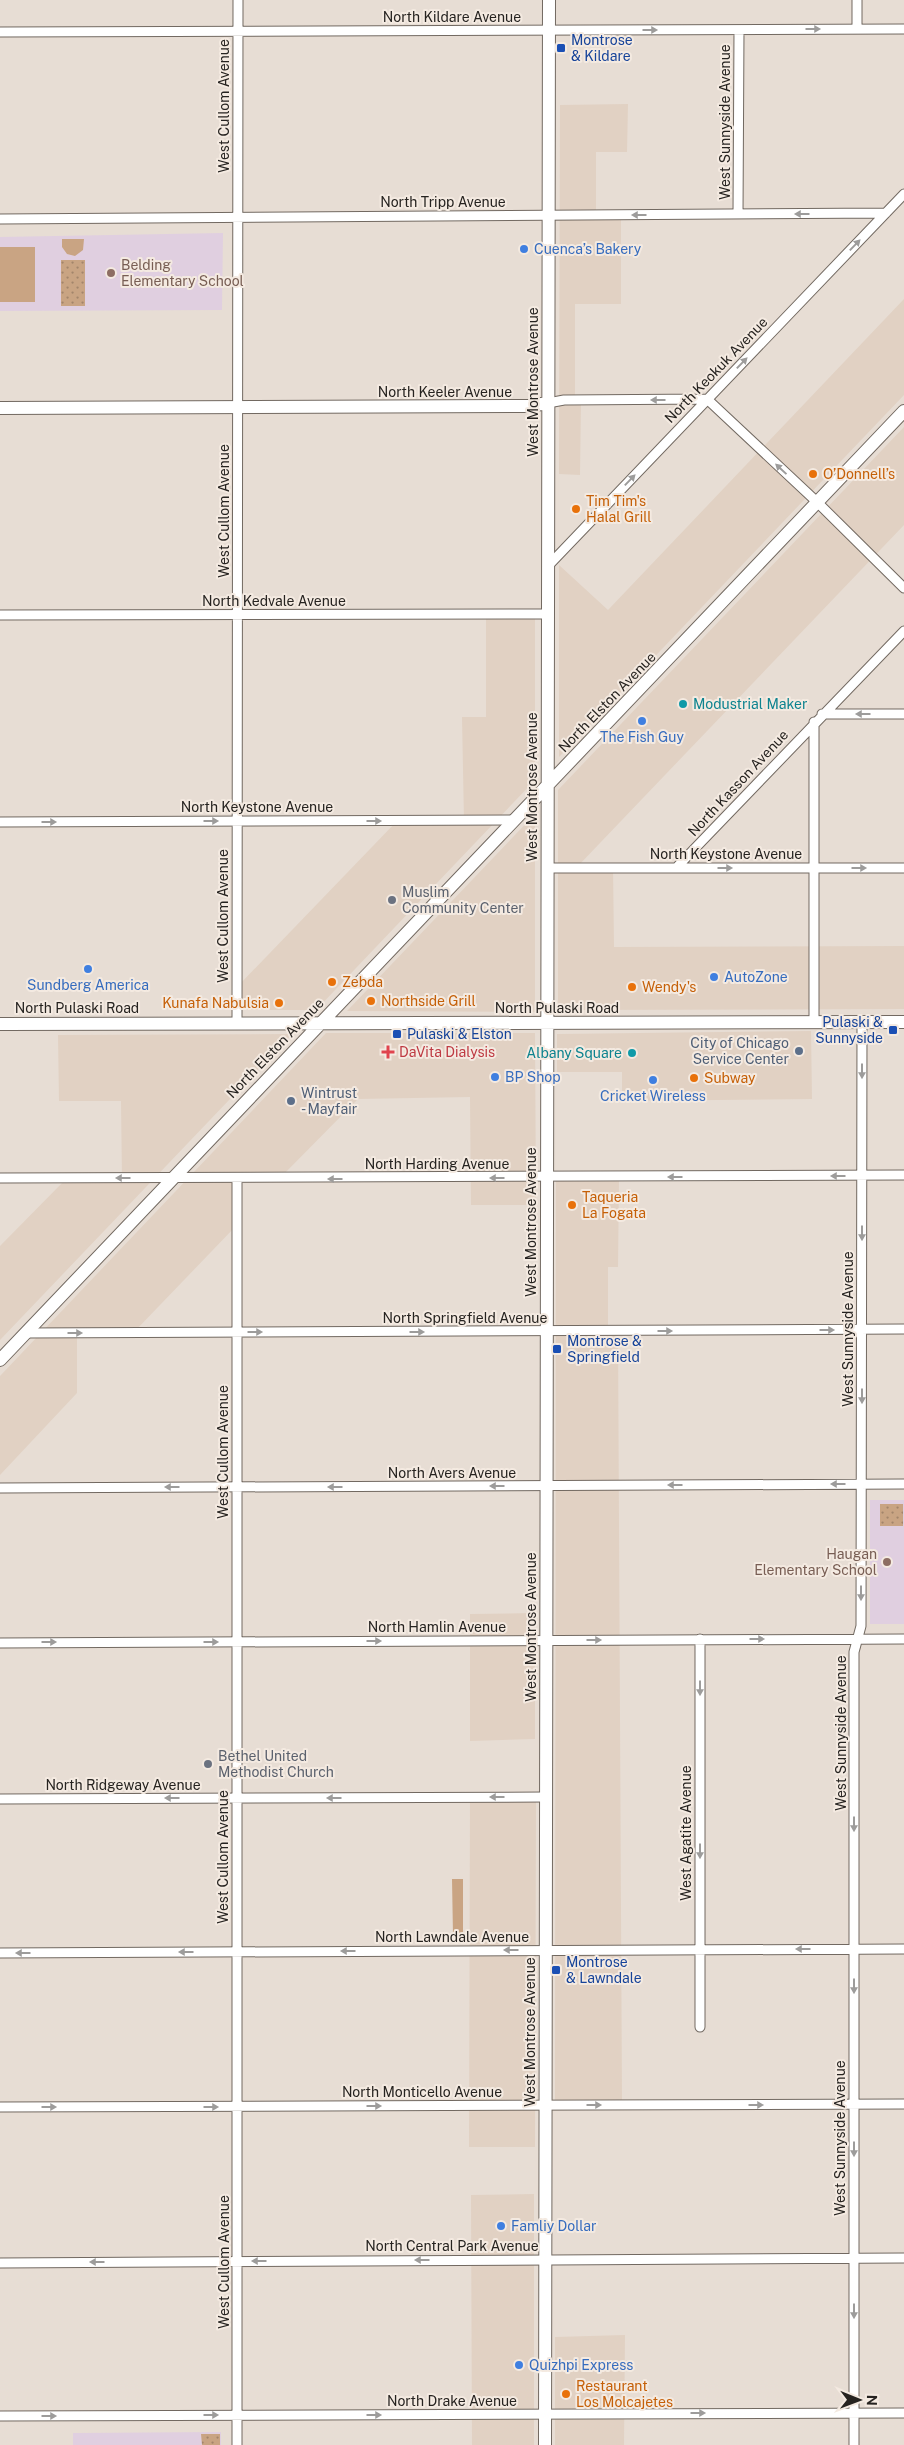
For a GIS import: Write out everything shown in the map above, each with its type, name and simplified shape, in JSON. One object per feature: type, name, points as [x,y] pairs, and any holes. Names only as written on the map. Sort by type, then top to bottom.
[{"type":"main road","name":"West Montrose Avenue","points":[[545,2445],[549,0]]},
{"type":"main road","name":"North Keeler Avenue","points":[[0,408],[529,406],[548,403]]},
{"type":"main road","name":"North Elston Avenue","points":[[0,1360],[904,411]]},
{"type":"main road","name":"North Pulaski Road","points":[[0,1024],[904,1022]]},
{"type":"street","name":"West Cullom Avenue","points":[[237,1022],[238,0]]},
{"type":"street","points":[[857,0],[857,29]]},
{"type":"street","name":"North Kildare Avenue","points":[[0,32],[904,29]]},
{"type":"street","name":"West Sunnyside Avenue","points":[[738,214],[739,30]]},
{"type":"street","name":"North Keokuk Avenue","points":[[548,566],[904,194]]},
{"type":"street","name":"North Tripp Avenue","points":[[0,219],[886,213]]},
{"type":"street","points":[[707,399],[817,502],[904,588]]},
{"type":"street","name":"North Keeler Avenue","points":[[548,403],[564,400],[707,399]]},
{"type":"street","name":"North Kedvale Avenue","points":[[0,615],[548,614]]},
{"type":"street","name":"North Kasson Avenue","points":[[676,868],[814,722],[904,631]]},
{"type":"street","points":[[822,714],[904,714]]},
{"type":"street","points":[[814,722],[814,1022]]},
{"type":"street","name":"North Keystone Avenue","points":[[0,822],[515,820]]},
{"type":"street","name":"North Keystone Avenue","points":[[547,868],[904,868]]},
{"type":"street","name":"West Sunnyside Avenue","points":[[854,2445],[854,1652],[861,1626],[862,1022]]},
{"type":"street","name":"North Harding Avenue","points":[[0,1178],[546,1178],[904,1175]]},
{"type":"street","name":"West Cullom Avenue","points":[[237,1179],[238,2445]]},
{"type":"street","name":"North Springfield Avenue","points":[[26,1333],[904,1329]]},
{"type":"street","name":"North Avers Avenue","points":[[0,1488],[904,1484]]},
{"type":"street","name":"North Hamlin Avenue","points":[[0,1642],[904,1639]]},
{"type":"street","name":"West Agatite Avenue","points":[[700,1640],[700,2027]]},
{"type":"street","name":"North Ridgeway Avenue","points":[[0,1799],[545,1797]]},
{"type":"street","name":"North Lawndale Avenue","points":[[0,1953],[904,1948]]},
{"type":"street","name":"North Monticello Avenue","points":[[0,2107],[904,2104]]},
{"type":"street","name":"North Central Park Avenue","points":[[0,2263],[904,2258]]},
{"type":"street","name":"North Drake Avenue","points":[[0,2416],[904,2413]]},
{"type":"shaded area","points":[[628,104],[627,152],[596,152],[596,215],[621,215],[621,304],[575,304],[575,401],[581,401],[580,475],[559,474],[560,105]]},
{"type":"shaded area","name":"Belding Elementary School","points":[[223,233],[222,310],[0,311],[0,237]]},
{"type":"shaded area","points":[[62,239],[84,239],[83,250],[75,256],[67,254],[62,247]]},
{"type":"shaded area","points":[[0,247],[35,247],[35,302],[0,302]]},
{"type":"shaded area","points":[[61,260],[85,260],[85,306],[61,306]]},
{"type":"shaded area","points":[[904,299],[904,395],[559,757],[559,565],[608,610]]},
{"type":"shaded area","points":[[904,427],[904,525],[578,866],[613,866],[614,947],[904,946],[904,1009],[558,1010],[558,790]]},
{"type":"shaded area","points":[[486,612],[535,612],[535,780],[316,1010],[238,1010],[238,986],[397,821],[464,821],[462,717],[486,717]]},
{"type":"shaded area","points":[[535,814],[535,1012],[347,1011]]},
{"type":"shaded area","name":"Albany Square","points":[[811,1031],[812,1099],[622,1101],[622,1072],[557,1072],[557,1034]]},
{"type":"shaded area","points":[[326,1033],[535,1033],[536,1205],[471,1205],[470,1097],[358,1099],[280,1178],[236,1177],[235,1227],[135,1331],[77,1332],[77,1393],[0,1475],[0,1376]]},
{"type":"shaded area","points":[[292,1034],[0,1340],[0,1246],[65,1180],[122,1180],[121,1101],[59,1101],[58,1035]]},
{"type":"shaded area","points":[[556,1179],[619,1179],[618,1267],[608,1267],[608,1332],[618,1333],[622,2104],[555,2103]]},
{"type":"shaded area","name":"Haugan Elementary School","points":[[870,1500],[904,1500],[904,1624],[870,1624]]},
{"type":"shaded area","points":[[880,1504],[903,1504],[903,1526],[880,1526]]},
{"type":"shaded area","points":[[535,1613],[535,1739],[470,1741],[470,1614]]},
{"type":"shaded area","points":[[470,1797],[536,1797],[535,2147],[469,2147]]},
{"type":"shaded area","points":[[452,1879],[463,1879],[463,1935],[453,1935]]},
{"type":"shaded area","points":[[534,2194],[534,2445],[472,2445],[471,2195]]},
{"type":"shaded area","points":[[625,2335],[624,2445],[555,2445],[555,2337]]},
{"type":"shaded area","points":[[221,2432],[221,2445],[73,2445],[73,2433]]},
{"type":"shaded area","points":[[201,2434],[220,2434],[220,2445],[202,2445]]},
{"type":"place","name":"Montrose & Kildare","points":[[561,48]]},
{"type":"place","name":"Cuenca’s Bakery","points":[[524,249]]},
{"type":"place","name":"Belding Elementary School","points":[[111,273]]},
{"type":"place","name":"O’Donnell’s","points":[[813,474]]},
{"type":"place","name":"Tim Tim's Halal Grill","points":[[576,509]]},
{"type":"place","name":"Modustrial Maker","points":[[683,704]]},
{"type":"place","name":"The Fish Guy","points":[[642,721]]},
{"type":"place","name":"Muslim Community Center","points":[[392,900]]},
{"type":"place","name":"Sundberg America","points":[[88,969]]},
{"type":"place","name":"AutoZone","points":[[714,977]]},
{"type":"place","name":"Zebda","points":[[332,982]]},
{"type":"place","name":"Wendy's","points":[[632,987]]},
{"type":"place","name":"Northside Grill","points":[[371,1001]]},
{"type":"place","name":"Kunafa Nabulsia","points":[[279,1003]]},
{"type":"place","name":"Pulaski & Sunnyside","points":[[893,1030]]},
{"type":"place","name":"Pulaski & Elston","points":[[397,1034]]},
{"type":"place","name":"City of Chicago Service Center","points":[[799,1051]]},
{"type":"place","name":"DaVita Dialysis","points":[[388,1052]]},
{"type":"place","name":"Albany Square","points":[[632,1053]]},
{"type":"place","name":"BP Shop","points":[[495,1077]]},
{"type":"place","name":"Subway","points":[[694,1078]]},
{"type":"place","name":"Cricket Wireless","points":[[653,1080]]},
{"type":"place","name":"Wintrust - Mayfair","points":[[291,1101]]},
{"type":"place","name":"Taqueria La Fogata","points":[[572,1205]]},
{"type":"place","name":"Montrose & Springfield","points":[[557,1349]]},
{"type":"place","name":"Haugan Elementary School","points":[[887,1562]]},
{"type":"place","name":"Bethel United Methodist Church","points":[[208,1764]]},
{"type":"place","name":"Montrose & Lawndale","points":[[556,1970]]},
{"type":"place","name":"Famliy Dollar","points":[[501,2226]]},
{"type":"place","name":"Quizhpi Express","points":[[519,2365]]},
{"type":"place","name":"Restaurant Los Molcajetes","points":[[566,2394]]}]
